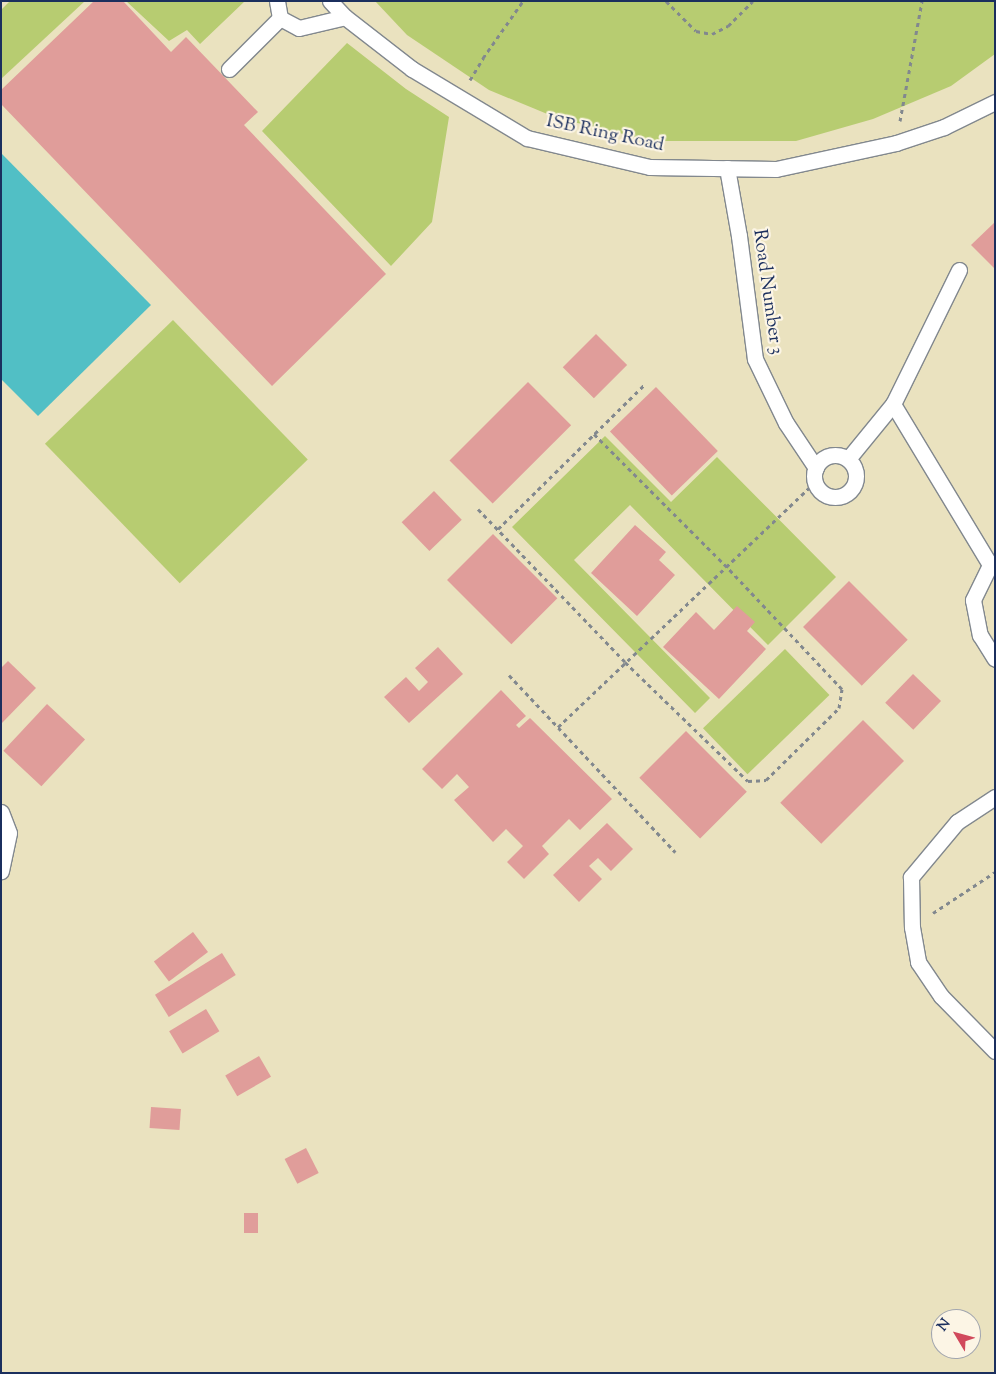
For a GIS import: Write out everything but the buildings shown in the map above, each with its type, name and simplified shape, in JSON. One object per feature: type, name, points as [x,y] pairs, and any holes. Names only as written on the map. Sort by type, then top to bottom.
[{"type":"lane","points":[[277,1],[280,18]]},
{"type":"lane","name":"ISB Ring Road","points":[[330,1],[346,17],[412,69],[527,138],[650,167],[776,168],[896,143],[944,127],[995,102]]},
{"type":"lane","points":[[280,18],[299,28],[346,17]]},
{"type":"lane","points":[[229,69],[280,18]]},
{"type":"lane","name":"Road Number 3","points":[[727,168],[740,236],[754,360],[815,475]]},
{"type":"lane","points":[[848,460],[892,404],[959,270]]},
{"type":"lane","points":[[892,404],[990,565],[973,600],[980,635],[995,659]]},
{"type":"lane","points":[[834,455],[848,460],[856,475],[850,491],[834,497],[818,490],[815,475],[827,457],[834,455]]},
{"type":"lane","points":[[995,797],[957,822],[911,877],[912,927],[918,962],[941,996],[995,1051]]},
{"type":"lane","points":[[1,812],[9,833],[1,871]]},
{"type":"path","points":[[460,98],[483,58],[523,1]]},
{"type":"path","points":[[666,1],[696,31],[712,34],[728,26],[753,1]]},
{"type":"path","points":[[896,143],[922,1]]},
{"type":"path","points":[[498,529],[644,385]]},
{"type":"path","points":[[478,509],[625,662],[748,781],[766,780],[839,708],[842,689],[727,567],[594,434]]},
{"type":"path","points":[[558,727],[727,567],[815,475]]},
{"type":"path","points":[[509,675],[675,852]]},
{"type":"path","points":[[912,927],[995,872]]},
{"type":"green space","points":[[10,1],[85,1],[1,79],[1,10]]},
{"type":"green space","points":[[126,1],[245,1],[200,44],[187,30],[169,41]]},
{"type":"green space","points":[[375,1],[995,1],[995,54],[951,86],[873,119],[796,141],[652,141],[557,118],[489,90],[407,35]]},
{"type":"green space","points":[[347,43],[406,89],[449,117],[432,222],[391,266],[262,131]]},
{"type":"green space","points":[[173,320],[308,460],[180,583],[45,444]]},
{"type":"green space","points":[[605,436],[671,502],[717,457],[836,577],[768,645],[630,505],[574,560],[710,698],[695,713],[512,527]]},
{"type":"green space","points":[[785,649],[829,695],[747,774],[703,728]]},
{"type":"water","points":[[1,153],[151,305],[38,416],[1,379]]}]
